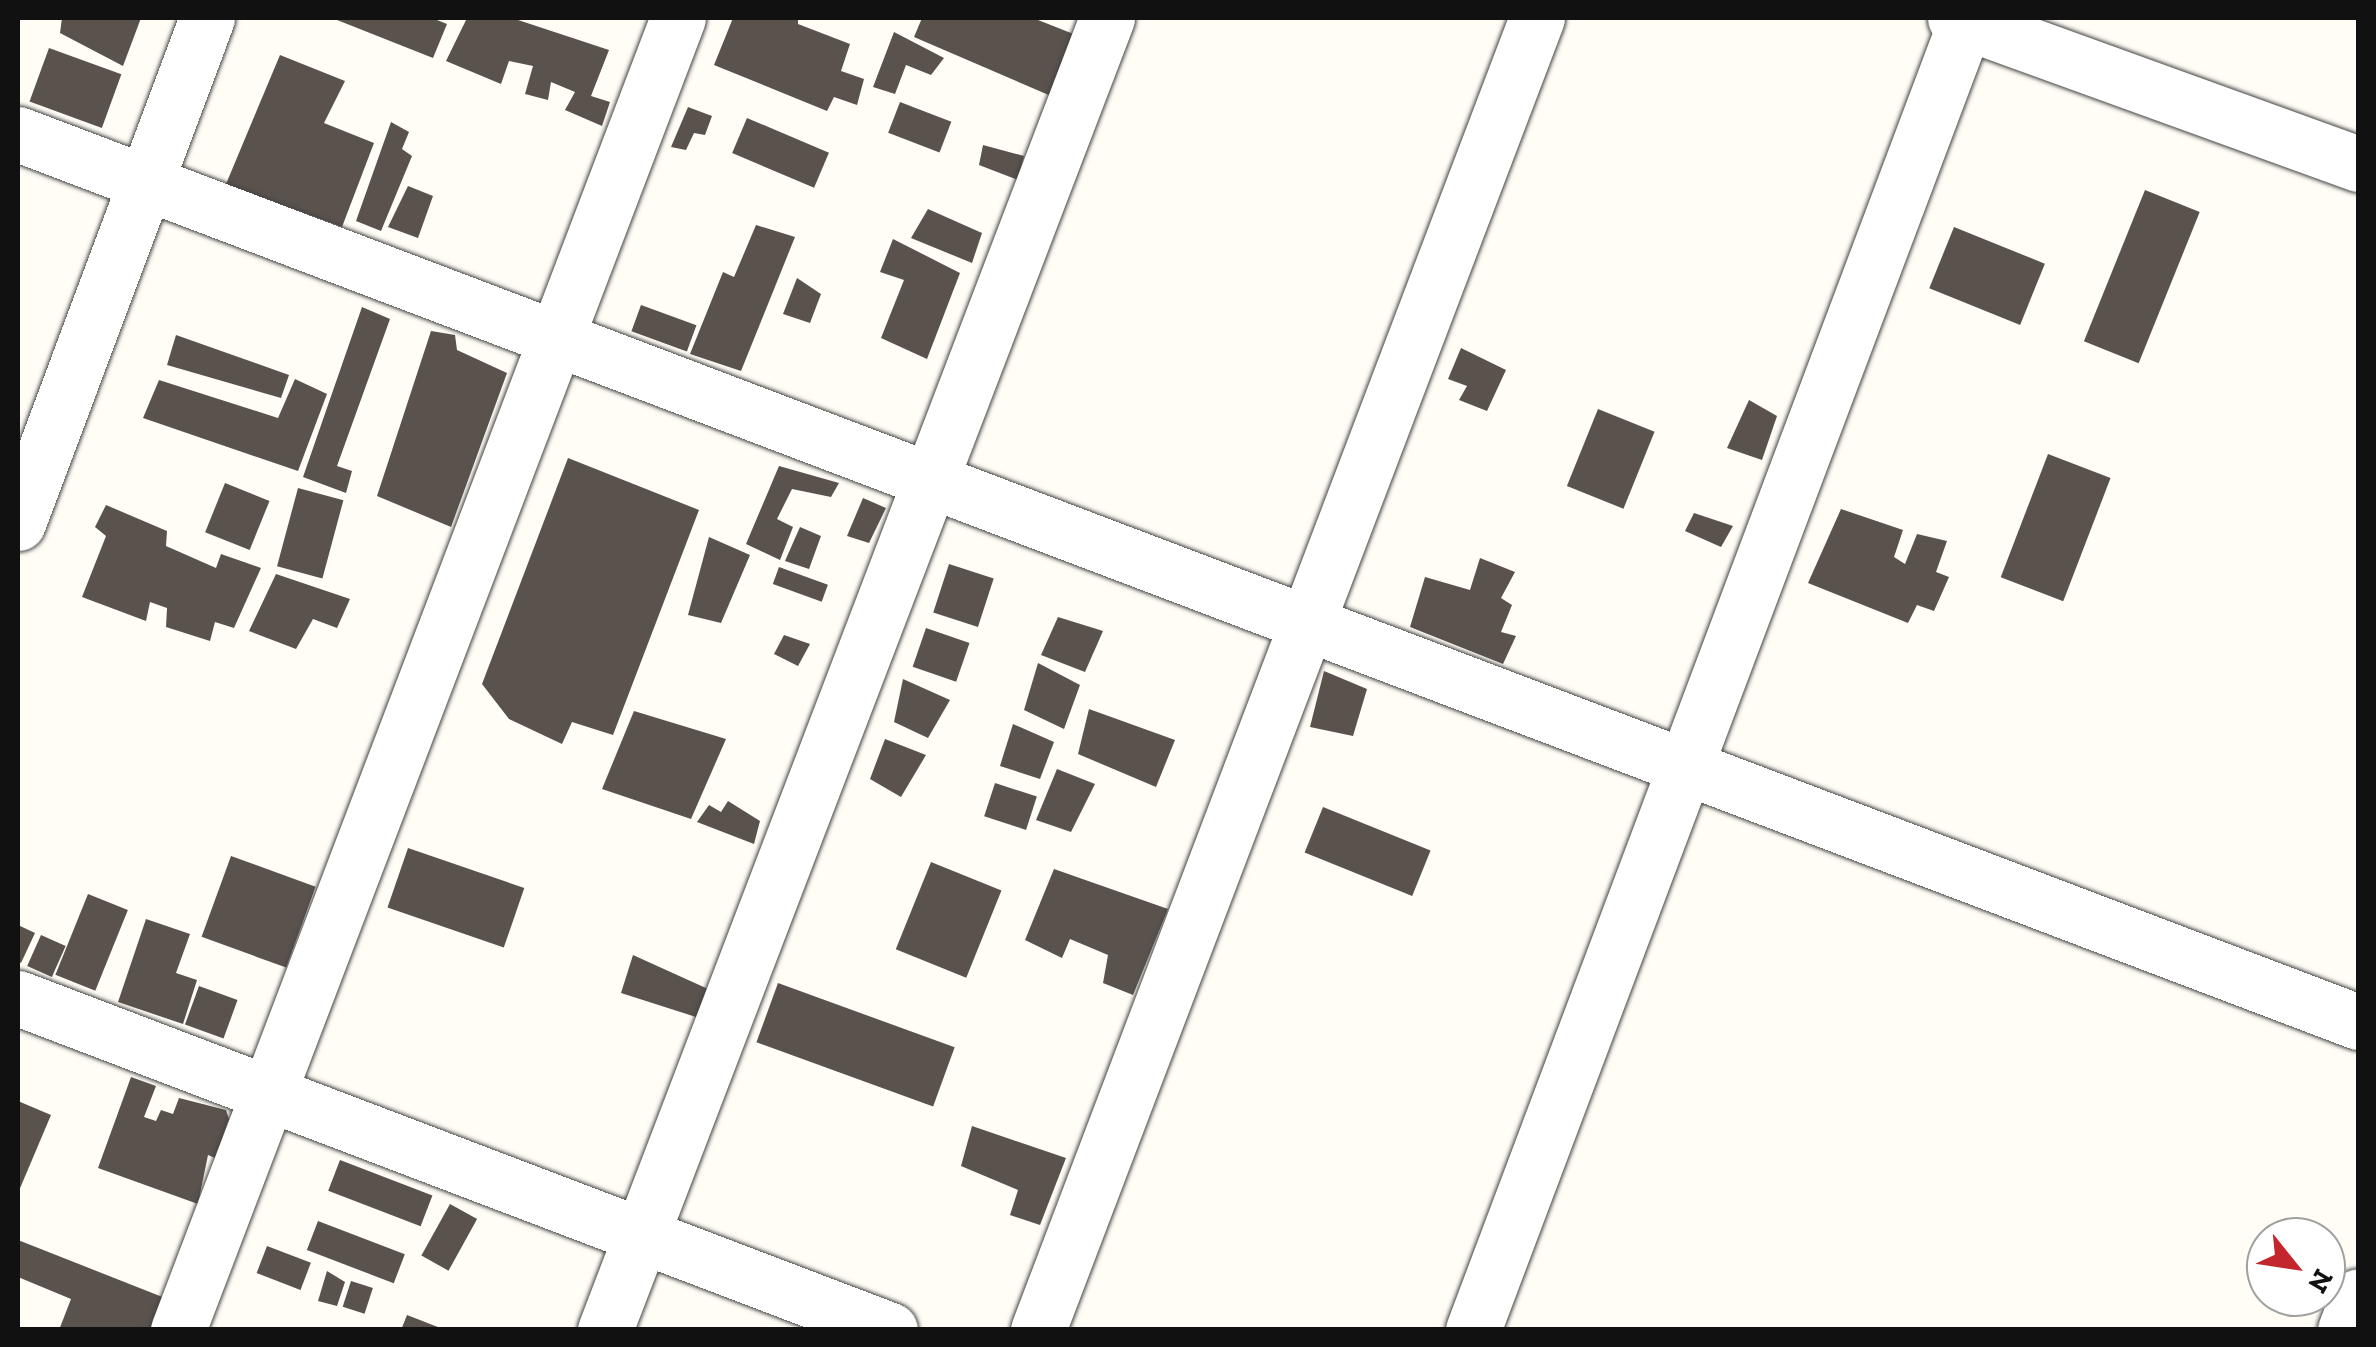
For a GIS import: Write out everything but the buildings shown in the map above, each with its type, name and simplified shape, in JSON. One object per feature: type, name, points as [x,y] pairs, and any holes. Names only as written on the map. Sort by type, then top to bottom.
[{"type":"street","points":[[18,523],[207,18]]},
{"type":"street","points":[[178,1330],[678,18]]},
{"type":"street","points":[[605,1330],[1106,18]]},
{"type":"street","points":[[1038,1330],[1537,18]]},
{"type":"street","points":[[1473,1330],[1962,19],[2358,164]]},
{"type":"street","points":[[18,134],[2358,1022]]},
{"type":"street","points":[[18,998],[890,1330]]},
{"type":"street","points":[[2345,1330],[2358,1296]]}]
